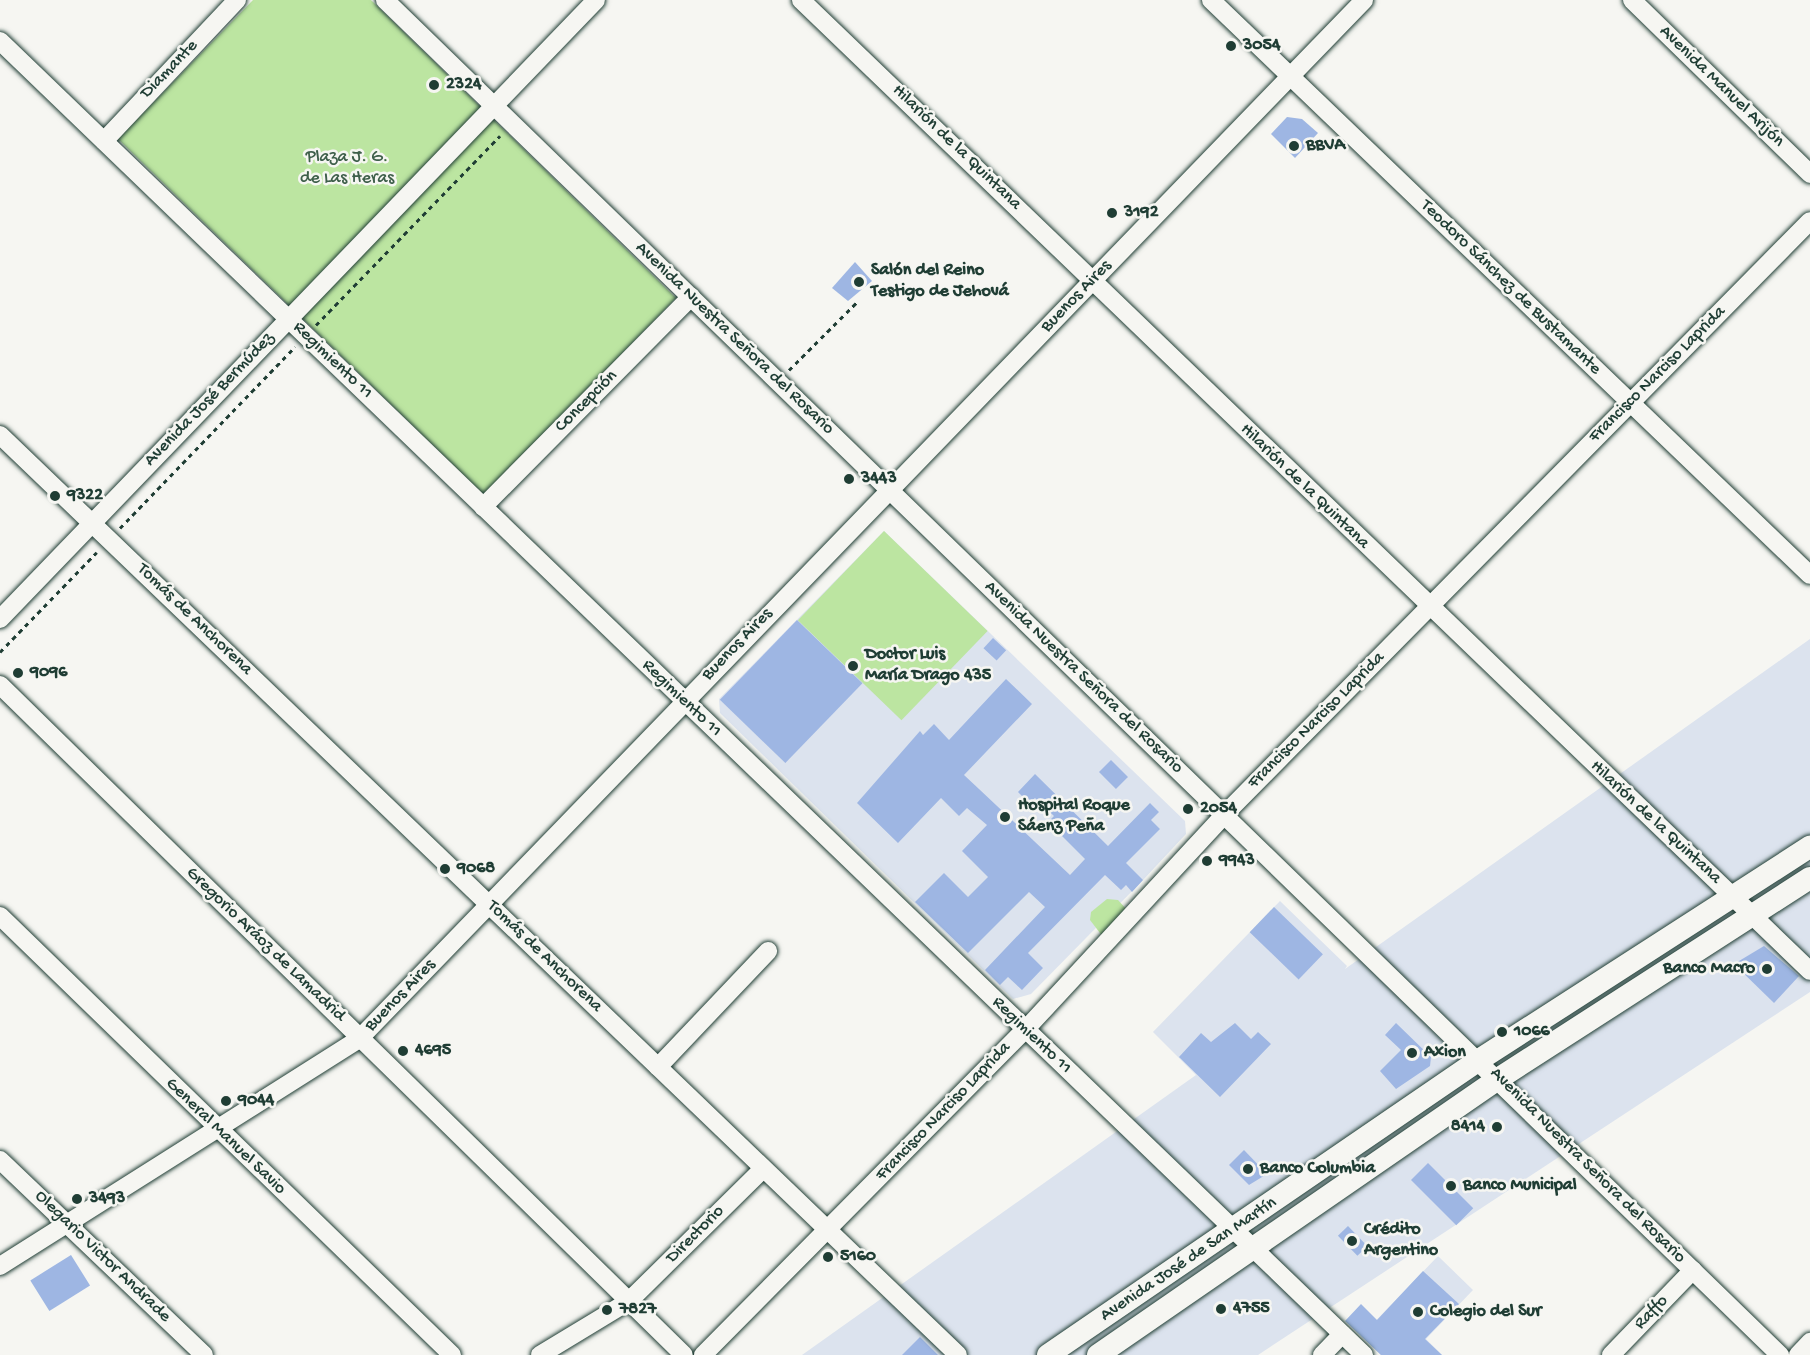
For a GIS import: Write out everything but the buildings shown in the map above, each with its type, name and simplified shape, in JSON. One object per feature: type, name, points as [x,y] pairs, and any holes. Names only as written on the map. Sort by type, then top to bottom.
[{"type":"main road","name":"Avenida José de San Martín","points":[[1048,1355],[1235,1230],[1479,1060],[1735,898],[1810,847]]},
{"type":"main road","name":"Avenida José de San Martín","points":[[1098,1355],[1498,1079],[1810,878]]},
{"type":"street","name":"Diamante","points":[[104,141],[237,0]]},
{"type":"street","name":"Avenida Nuestra Señora del Rosario","points":[[385,0],[1479,1060],[1780,1355]]},
{"type":"street","name":"Avenida José Bermúdez","points":[[0,619],[596,0]]},
{"type":"street","name":"Hilarión de la Quintana","points":[[801,0],[1093,280],[1429,608],[1810,971]]},
{"type":"street","name":"Teodoro Sánchez de Bustamante","points":[[1211,0],[1810,575]]},
{"type":"street","name":"Buenos Aires","points":[[0,1266],[360,1038],[1364,0]]},
{"type":"street","name":"Avenida Manuel Arijón","points":[[1632,0],[1810,174]]},
{"type":"street","name":"Regimiento 11","points":[[0,41],[1024,1030],[1364,1355]]},
{"type":"street","name":"Francisco Narciso Laprida","points":[[703,1355],[829,1230],[1024,1030],[1224,815],[1810,221]]},
{"type":"street","name":"Concepción","points":[[483,507],[691,297]]},
{"type":"street","name":"Tomás de Anchorena","points":[[0,435],[958,1355]]},
{"type":"street","name":"Gregorio Aráoz de Lamadrid","points":[[0,685],[684,1355]]},
{"type":"street","name":"General Manuel Savio","points":[[0,916],[452,1355]]},
{"type":"street","points":[[658,1067],[768,951]]},
{"type":"street","name":"Olegario Victor Andrade","points":[[0,1160],[204,1355]]},
{"type":"street","name":"Directorio","points":[[629,1301],[763,1169]]},
{"type":"street","name":"Raffo","points":[[1611,1355],[1693,1270]]},
{"type":"street","points":[[540,1355],[629,1301]]},
{"type":"street","points":[[1322,1355],[1342,1334]]},
{"type":"street","points":[[1798,1355],[1810,1342]]},
{"type":"path","points":[[0,652],[512,123]]},
{"type":"path","points":[[777,381],[856,303]]},
{"type":"shaded area","name":"Hospital Roque Sáenz Peña","points":[[884,531],[1185,821],[1186,834],[1031,994],[1013,999],[720,713],[719,699]]},
{"type":"shaded area","points":[[1810,639],[1810,992],[1258,1355],[802,1355],[1196,1075],[1153,1032],[1280,901],[1347,966],[1345,969]]},
{"type":"shaded area","name":"Colegio del Sur","points":[[1438,1256],[1473,1290],[1426,1339],[1442,1355],[1381,1355],[1361,1336]]},
{"type":"green space","name":"Plaza J. G. de Las Heras","points":[[253,0],[371,0],[676,298],[484,495],[118,139]]},
{"type":"green space","points":[[884,531],[988,631],[901,720],[798,620]]},
{"type":"green space","points":[[1107,899],[1118,900],[1128,911],[1103,937],[1090,920],[1091,912]]},
{"type":"place","name":"3054","points":[[1231,46]]},
{"type":"place","name":"2324","points":[[434,85]]},
{"type":"place","name":"BBVA","points":[[1294,146]]},
{"type":"place","name":"3192","points":[[1112,213]]},
{"type":"place","name":"Salón del Reino Testigo de Jehová","points":[[859,282]]},
{"type":"place","name":"3443","points":[[849,479]]},
{"type":"place","name":"9322","points":[[55,496]]},
{"type":"place","name":"Doctor Luis María Drago 435","points":[[853,666]]},
{"type":"place","name":"9096","points":[[18,673]]},
{"type":"place","name":"2054","points":[[1188,809]]},
{"type":"place","name":"Hospital Roque Sáenz Peña","points":[[1005,817]]},
{"type":"place","name":"9943","points":[[1207,861]]},
{"type":"place","name":"9068","points":[[445,869]]},
{"type":"place","name":"Banco Macro","points":[[1767,969]]},
{"type":"place","name":"1066","points":[[1502,1032]]},
{"type":"place","name":"4695","points":[[403,1051]]},
{"type":"place","name":"Axion","points":[[1412,1053]]},
{"type":"place","name":"9044","points":[[226,1101]]},
{"type":"place","name":"8414","points":[[1497,1127]]},
{"type":"place","name":"Banco Columbia","points":[[1248,1169]]},
{"type":"place","name":"Banco Municipal","points":[[1451,1186]]},
{"type":"place","name":"3493","points":[[77,1199]]},
{"type":"place","name":"Crédito Argentino","points":[[1352,1241]]},
{"type":"place","name":"5160","points":[[828,1257]]},
{"type":"place","name":"4755","points":[[1221,1309]]},
{"type":"place","name":"7827","points":[[607,1310]]},
{"type":"place","name":"Colegio del Sur","points":[[1418,1312]]}]
